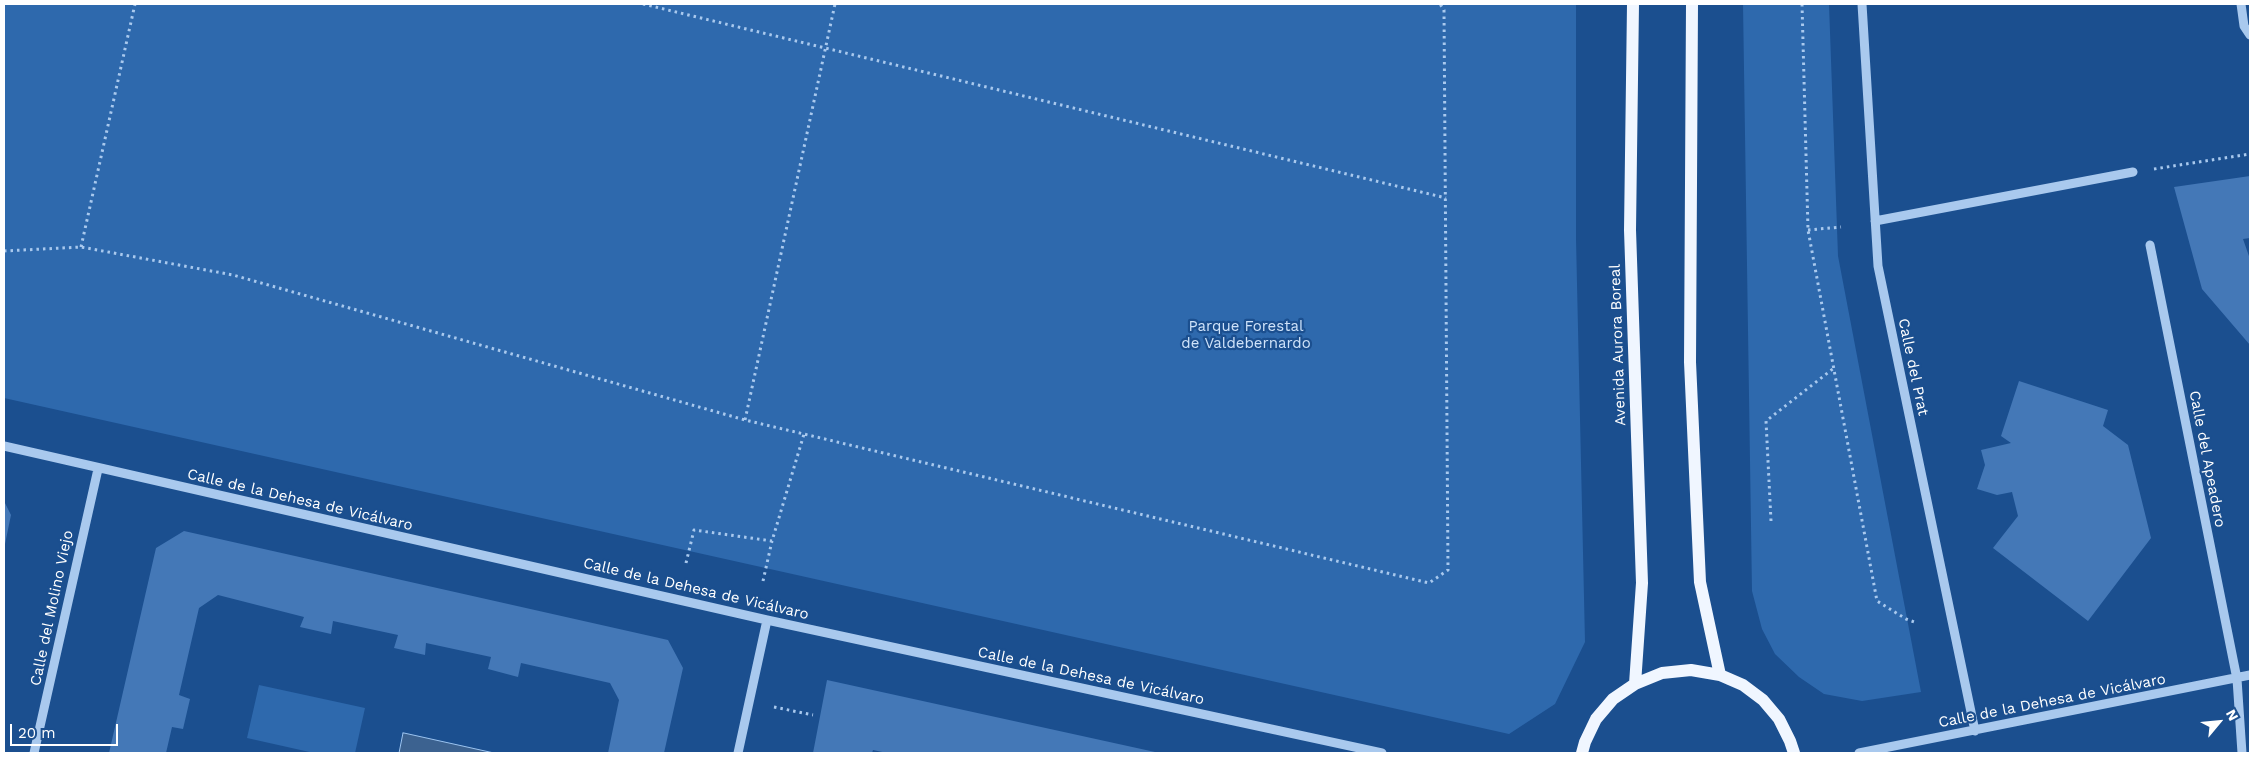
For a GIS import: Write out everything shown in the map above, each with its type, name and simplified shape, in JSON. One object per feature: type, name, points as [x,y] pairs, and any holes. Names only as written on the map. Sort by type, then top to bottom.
[{"type":"main road","name":"Avenida Aurora Boreal","points":[[1632,4],[1630,230],[1642,583],[1635,684]]},
{"type":"main road","points":[[1692,4],[1690,362],[1700,582],[1720,675]]},
{"type":"main road","points":[[1582,753],[1584,742],[1596,719],[1613,699],[1635,684],[1662,673],[1691,670],[1720,675],[1742,685],[1762,700],[1779,719],[1794,753]]},
{"type":"street","name":"Calle del Prat","points":[[1862,4],[1878,266],[1975,731]]},
{"type":"street","points":[[2241,4],[2244,26],[2250,35]]},
{"type":"street","points":[[1875,221],[2133,172]]},
{"type":"street","name":"Calle del Apeadero","points":[[2150,245],[2238,678],[2242,753]]},
{"type":"street","name":"Calle de la Dehesa de Vicálvaro","points":[[4,446],[98,469],[767,620],[1382,753]]},
{"type":"street","name":"Calle del Molino Viejo","points":[[34,753],[98,469]]},
{"type":"street","points":[[738,753],[767,620]]},
{"type":"street","name":"Calle de la Dehesa de Vicálvaro","points":[[1859,753],[2250,675]]},
{"type":"path","points":[[81,247],[135,4]]},
{"type":"path","points":[[644,4],[1446,198]]},
{"type":"path","points":[[744,420],[835,4]]},
{"type":"path","points":[[4,252],[81,247],[233,275],[744,420],[1429,583],[1448,570],[1444,10],[1440,4]]},
{"type":"path","points":[[1802,4],[1808,230],[1877,601],[1906,619],[1917,622]]},
{"type":"path","points":[[2133,172],[2250,154]]},
{"type":"path","points":[[1808,230],[1841,227]]},
{"type":"path","points":[[1771,521],[1766,421],[1834,368]]},
{"type":"path","points":[[762,581],[804,434]]},
{"type":"path","points":[[686,563],[694,530],[772,541]]},
{"type":"path","points":[[774,707],[812,715]]},
{"type":"green space","name":"Parque Forestal de Valdebernardo","points":[[4,4],[1576,4],[1576,239],[1585,642],[1555,704],[1509,734],[4,398]]},
{"type":"green space","points":[[1743,4],[1829,4],[1838,256],[1921,692],[1862,701],[1824,694],[1799,677],[1775,654],[1762,629],[1752,591]]},
{"type":"green space","points":[[259,685],[365,708],[355,753],[314,753],[247,738]]},
{"type":"shaded area","points":[[404,733],[494,753],[399,753]]},
{"type":"building","points":[[2250,176],[2250,238],[2243,239],[2250,259],[2250,345],[2202,289],[2174,187]]},
{"type":"building","points":[[2019,381],[2108,410],[2103,426],[2128,445],[2151,538],[2088,621],[1993,548],[2018,516],[2012,492],[1997,495],[1977,489],[1985,465],[1981,450],[2011,443],[2001,436]]},
{"type":"building","points":[[4,501],[11,515],[5,544],[4,544]]},
{"type":"building","points":[[184,531],[668,640],[683,668],[664,753],[608,753],[619,700],[610,683],[521,663],[518,677],[488,669],[491,657],[426,643],[425,655],[394,648],[398,635],[333,621],[331,634],[300,627],[304,617],[218,595],[199,608],[179,695],[190,699],[183,729],[172,727],[166,753],[109,753],[156,548]]},
{"type":"building","points":[[827,680],[1155,753],[887,753],[873,750],[872,753],[813,753]]}]
